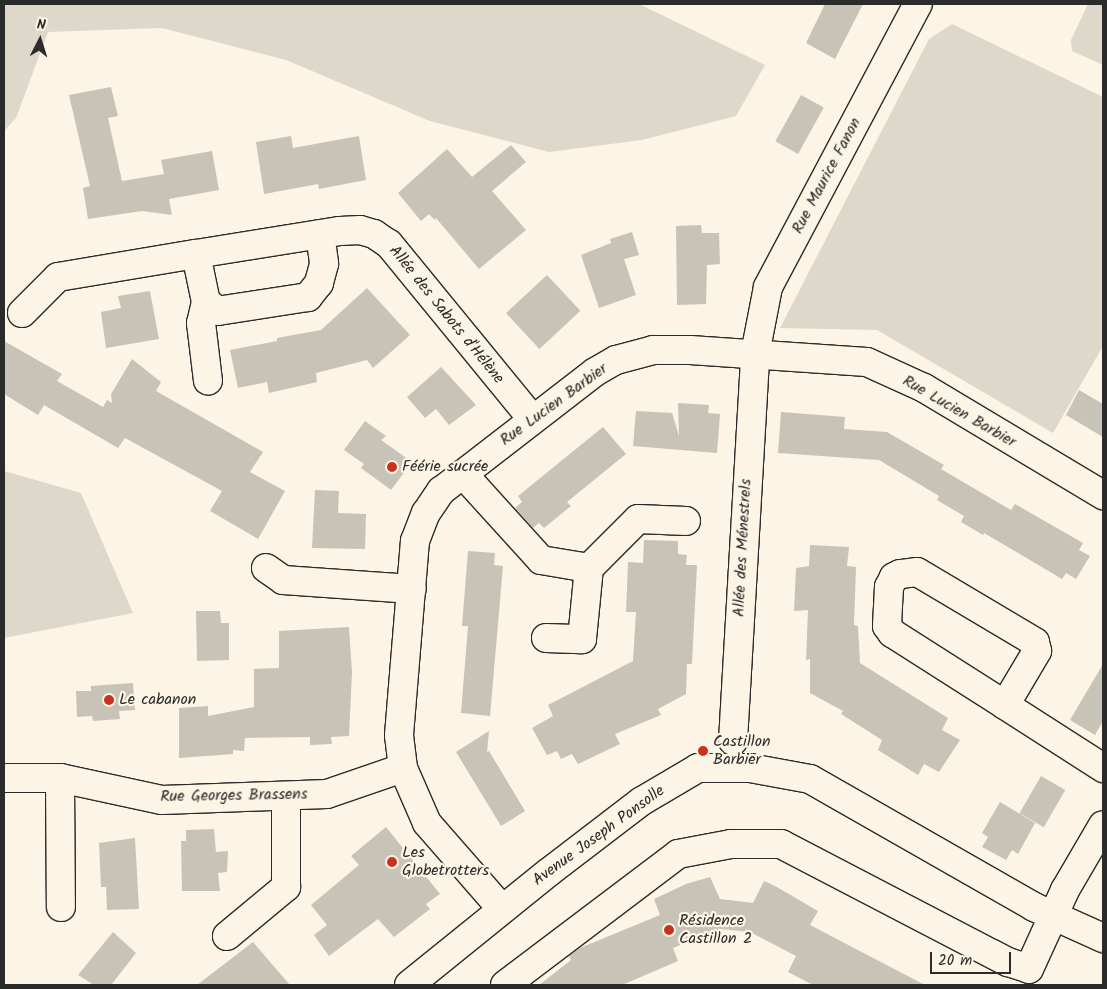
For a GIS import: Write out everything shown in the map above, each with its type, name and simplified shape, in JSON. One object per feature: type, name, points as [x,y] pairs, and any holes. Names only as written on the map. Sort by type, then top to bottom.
[{"type":"street","name":"Rue Maurice Fanon","points":[[755,354],[768,287],[918,4]]},
{"type":"street","name":"Allée des Sabots d'Hélène","points":[[22,313],[58,277],[320,234],[360,230],[374,234],[389,244],[532,419]]},
{"type":"street","points":[[206,302],[218,311],[308,297],[319,283],[324,264],[320,234]]},
{"type":"street","points":[[196,254],[206,302],[201,323],[208,381]]},
{"type":"street","name":"Rue Lucien Barbier","points":[[502,909],[427,824],[403,768],[399,735],[415,540],[426,513],[441,491],[595,372],[616,360],[653,350],[690,350],[867,362],[924,388],[1103,495]]},
{"type":"street","name":"Allée des Ménestrels","points":[[733,741],[755,354]]},
{"type":"street","points":[[463,474],[541,560],[589,568]]},
{"type":"street","points":[[546,638],[582,640],[589,568],[638,519],[686,521]]},
{"type":"street","points":[[266,568],[283,580],[412,589]]},
{"type":"street","points":[[1005,705],[1037,651],[1035,642],[917,572],[900,574],[894,577],[889,587],[887,626],[892,633],[1103,768]]},
{"type":"street","name":"Rue Georges Brassens","points":[[4,778],[60,778],[162,800],[327,794],[403,768]]},
{"type":"street","name":"Avenue Joseph Ponsolle","points":[[418,982],[502,909],[642,801],[698,768],[750,768],[810,779],[1034,907],[1054,914],[1103,938]]},
{"type":"street","points":[[60,778],[61,907]]},
{"type":"street","points":[[227,936],[286,887],[286,796]]},
{"type":"street","points":[[505,985],[678,854],[731,844],[781,844],[1034,977],[1043,942],[1054,914],[1103,825]]},
{"type":"shaded area","points":[[4,4],[639,4],[765,65],[736,116],[642,140],[549,152],[430,121],[286,60],[162,28],[48,32],[16,118],[4,131]]},
{"type":"shaded area","points":[[1088,4],[1103,4],[1103,65],[1072,51],[1071,40]]},
{"type":"shaded area","points":[[952,24],[1103,97],[1103,346],[1053,433],[877,330],[780,328],[929,39]]},
{"type":"shaded area","points":[[4,471],[81,493],[133,613],[4,638]]},
{"type":"building","points":[[825,4],[863,4],[835,59],[806,43]]},
{"type":"building","points":[[111,87],[118,116],[108,118],[122,181],[164,174],[161,160],[212,151],[219,190],[169,199],[172,215],[142,211],[88,219],[83,188],[90,186],[69,95]]},
{"type":"building","points":[[801,95],[824,108],[798,154],[775,141]]},
{"type":"building","points":[[291,136],[293,148],[359,136],[366,180],[319,189],[318,184],[264,194],[256,142]]},
{"type":"building","points":[[511,145],[526,162],[492,191],[526,230],[479,269],[436,218],[435,220],[429,214],[421,221],[398,193],[447,149],[472,177]]},
{"type":"building","points":[[701,225],[702,233],[719,233],[720,264],[707,265],[706,304],[677,305],[676,226]]},
{"type":"building","points":[[632,232],[639,255],[624,259],[636,295],[599,308],[581,255],[611,243],[610,239]]},
{"type":"building","points":[[547,275],[580,311],[539,349],[506,313]]},
{"type":"building","points":[[367,288],[410,335],[373,368],[367,360],[316,373],[317,382],[269,393],[267,382],[238,388],[230,350],[277,341],[277,338],[321,330]]},
{"type":"building","points":[[150,291],[159,339],[106,348],[101,312],[121,308],[118,296]]},
{"type":"building","points":[[4,341],[62,374],[57,381],[103,407],[107,400],[112,403],[111,394],[132,359],[161,382],[156,391],[263,452],[250,472],[285,491],[258,539],[210,511],[222,491],[125,438],[118,448],[44,405],[38,415],[4,394]]},
{"type":"building","points":[[441,367],[476,405],[449,425],[436,409],[425,418],[407,397]]},
{"type":"building","points":[[1079,390],[1103,404],[1103,437],[1066,415]]},
{"type":"building","points":[[678,403],[709,405],[708,413],[720,414],[717,453],[633,446],[636,411],[672,413],[679,436]]},
{"type":"building","points":[[781,412],[845,417],[844,429],[887,432],[944,465],[941,469],[1011,510],[1015,504],[1083,543],[1079,550],[1090,556],[1076,579],[1066,573],[1062,579],[984,533],[983,535],[961,522],[964,516],[937,500],[939,496],[879,460],[778,453]]},
{"type":"building","points":[[365,421],[386,436],[381,440],[412,462],[391,490],[361,468],[364,464],[344,450]]},
{"type":"building","points":[[603,427],[626,454],[567,502],[571,506],[544,528],[539,523],[533,528],[515,508],[522,502],[518,496]]},
{"type":"building","points":[[315,490],[339,491],[338,513],[366,514],[365,549],[312,548]]},
{"type":"building","points":[[644,540],[678,541],[678,554],[687,555],[686,565],[697,565],[692,664],[687,664],[686,694],[658,709],[661,715],[615,734],[620,744],[578,764],[572,754],[561,759],[557,751],[547,755],[532,728],[553,716],[548,705],[633,661],[636,612],[626,612],[628,562],[643,563]]},
{"type":"building","points":[[810,545],[849,547],[847,566],[856,567],[854,625],[858,626],[860,663],[948,718],[942,730],[960,740],[939,772],[924,764],[918,775],[878,750],[882,740],[841,714],[843,711],[810,693],[810,659],[806,660],[808,610],[794,611],[796,568],[809,566]]},
{"type":"building","points":[[468,551],[495,553],[494,565],[503,566],[490,716],[461,713],[468,626],[462,626]]},
{"type":"building","points":[[196,611],[220,611],[221,623],[229,623],[229,660],[197,661]]},
{"type":"building","points":[[349,627],[352,672],[349,736],[331,737],[332,744],[310,745],[310,737],[245,738],[244,751],[233,750],[233,754],[179,758],[179,708],[208,706],[208,716],[254,707],[254,669],[279,668],[279,631]]},
{"type":"building","points":[[1103,664],[1103,721],[1095,735],[1070,720]]},
{"type":"building","name":"Le cabanon","points":[[133,683],[135,710],[119,711],[120,719],[93,721],[92,716],[77,717],[76,691],[91,691],[91,686]]},
{"type":"building","points":[[489,731],[487,752],[489,751],[525,811],[501,826],[456,752]]},
{"type":"building","points":[[1041,776],[1065,790],[1044,827],[1020,813]]},
{"type":"building","points":[[1000,802],[1035,823],[1018,854],[1012,850],[1006,860],[982,847],[988,837],[982,833]]},
{"type":"building","points":[[386,827],[440,894],[426,904],[430,909],[394,937],[378,919],[329,956],[314,935],[327,925],[311,905],[359,865],[351,856]]},
{"type":"building","points":[[214,829],[216,852],[228,851],[227,872],[218,873],[220,891],[182,891],[181,841],[186,841],[186,830]]},
{"type":"building","points":[[135,838],[139,909],[107,910],[106,887],[101,887],[99,843]]},
{"type":"building","points":[[710,877],[720,899],[753,903],[764,881],[775,886],[818,911],[810,925],[925,985],[813,985],[788,972],[796,956],[750,932],[720,929],[673,948],[678,961],[622,985],[539,985],[571,960],[569,956],[580,948],[660,915],[654,899],[686,884]]},
{"type":"building","points":[[113,932],[136,953],[111,985],[94,985],[78,975]]},
{"type":"building","points":[[253,942],[290,985],[197,985]]},
{"type":"place","name":"Féérie sucrée","points":[[392,467]]},
{"type":"place","name":"Le cabanon","points":[[109,700]]},
{"type":"place","name":"Castillon Barbier","points":[[703,751]]},
{"type":"place","name":"Les Globetrotters","points":[[392,862]]},
{"type":"place","name":"Résidence Castillon 2","points":[[669,930]]}]
